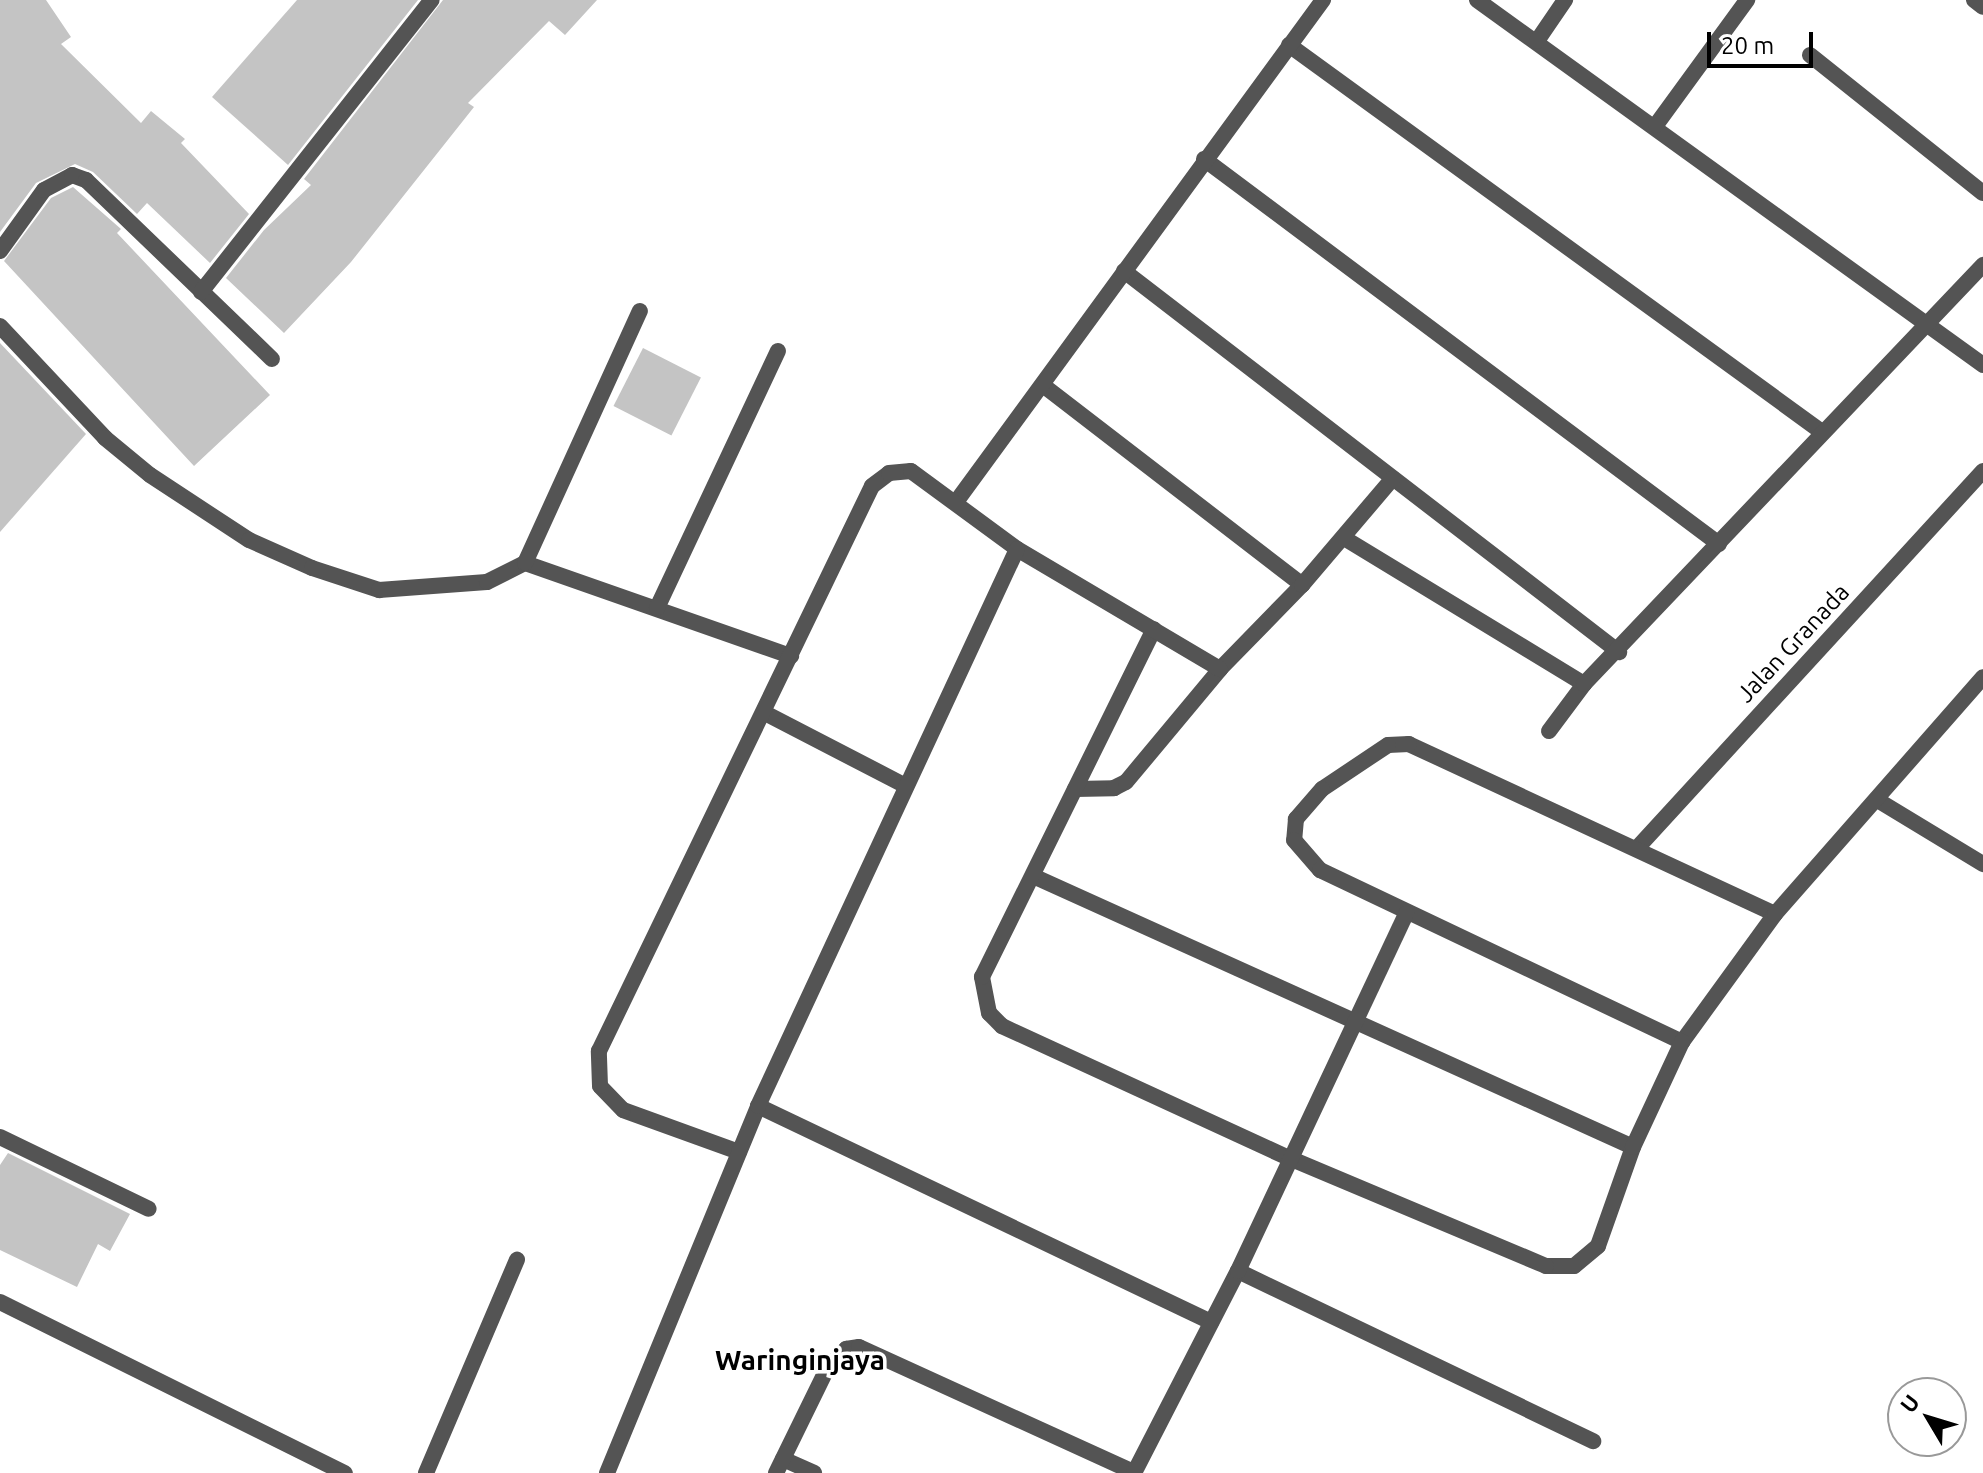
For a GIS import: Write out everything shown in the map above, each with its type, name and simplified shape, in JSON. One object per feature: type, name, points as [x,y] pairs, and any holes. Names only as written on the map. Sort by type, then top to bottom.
[{"type":"street","points":[[201,292],[432,0]]},
{"type":"street","points":[[956,502],[1044,386],[1204,159],[1323,0]]},
{"type":"street","points":[[1477,0],[1656,125],[1930,323],[1983,365]]},
{"type":"street","points":[[1537,41],[1565,0]]},
{"type":"street","points":[[1656,125],[1747,0]]},
{"type":"street","points":[[1974,0],[1983,7]]},
{"type":"street","points":[[1289,45],[1822,432]]},
{"type":"street","points":[[1810,55],[1983,193]]},
{"type":"street","points":[[1204,159],[1719,544]]},
{"type":"street","points":[[0,251],[44,190],[72,175],[103,193],[272,359]]},
{"type":"street","points":[[1549,731],[1584,684],[1619,652],[1822,432],[1983,265]]},
{"type":"street","points":[[1124,271],[1619,652]]},
{"type":"street","points":[[0,326],[105,438],[150,475],[249,540],[312,568],[379,590],[487,582],[525,563],[640,311]]},
{"type":"street","points":[[657,608],[778,351]]},
{"type":"street","points":[[1044,386],[1302,585]]},
{"type":"street","points":[[739,1152],[623,1110],[600,1086],[596,1070],[599,1051],[765,713],[872,486],[889,473],[911,471],[1017,549],[1220,669]]},
{"type":"street","name":"Jalan Granada","points":[[1639,846],[1983,471]]},
{"type":"street","points":[[1075,789],[1114,788],[1126,782],[1220,669],[1302,585],[1393,478]]},
{"type":"street","points":[[1344,538],[1584,684]]},
{"type":"street","points":[[607,1473],[758,1106],[904,785],[1017,549]]},
{"type":"street","points":[[525,563],[791,656]]},
{"type":"street","points":[[1154,629],[982,977],[989,1013],[1002,1026],[1291,1159],[1560,1268],[1585,1260],[1598,1246],[1633,1147],[1682,1042],[1775,914],[1879,801],[1981,683]]},
{"type":"street","points":[[765,713],[904,785]]},
{"type":"street","points":[[1682,1042],[1406,914],[1320,870],[1294,840],[1296,819],[1306,802],[1388,745],[1419,748],[1639,846],[1775,914]]},
{"type":"street","points":[[1879,801],[1983,864]]},
{"type":"street","points":[[1033,876],[1633,1147]]},
{"type":"street","points":[[814,1473],[779,1466],[827,1369],[846,1349],[859,1347],[1134,1473],[1238,1271],[1406,914]]},
{"type":"street","points":[[758,1106],[1211,1322]]},
{"type":"street","points":[[0,1137],[149,1209]]},
{"type":"street","points":[[426,1473],[517,1260]]},
{"type":"street","points":[[1238,1271],[1593,1441]]},
{"type":"street","points":[[0,1302],[345,1473]]},
{"type":"building","points":[[0,0],[46,0],[71,37],[61,44],[141,123],[151,111],[185,139],[181,143],[249,214],[210,263],[147,203],[137,214],[93,172],[75,164],[36,183],[0,232]]},
{"type":"building","points":[[297,0],[418,0],[288,165],[212,97]]},
{"type":"building","points":[[443,0],[597,0],[565,35],[549,21],[468,103],[474,107],[351,262],[284,333],[226,278],[264,230],[311,185],[304,179]]},
{"type":"building","points":[[73,187],[121,229],[117,233],[270,395],[194,466],[4,261],[51,198]]},
{"type":"building","points":[[0,343],[86,434],[0,532]]},
{"type":"building","points":[[643,348],[701,378],[671,435],[613,406]]},
{"type":"building","points":[[8,1153],[130,1214],[110,1251],[98,1244],[77,1287],[0,1250],[0,1165]]},
{"type":"district","name":"Waringinjaya","points":[[800,1360]]}]
